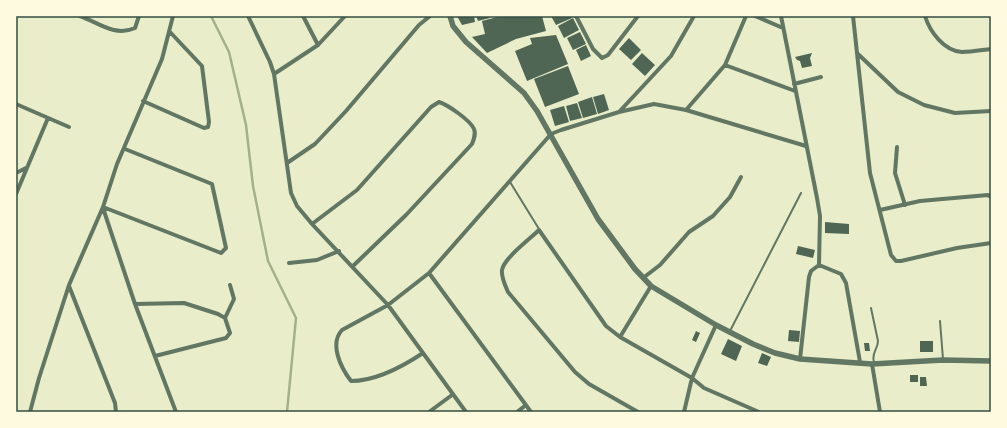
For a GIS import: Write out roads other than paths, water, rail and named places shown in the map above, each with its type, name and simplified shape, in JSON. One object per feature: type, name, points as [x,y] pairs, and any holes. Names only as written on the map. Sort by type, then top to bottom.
[{"type":"street","points":[[83,16],[116,32],[127,31],[135,28],[139,16]]},
{"type":"street","points":[[30,412],[39,378],[69,286],[103,207],[117,164],[125,149],[143,101],[162,59],[173,16]]},
{"type":"street","points":[[248,16],[270,62],[274,74],[291,193],[297,206],[312,224],[388,304],[452,395],[466,412]]},
{"type":"street","points":[[303,16],[318,45]]},
{"type":"street","points":[[274,74],[318,45],[345,16]]},
{"type":"street","points":[[287,162],[315,144],[346,111],[419,25],[430,16]]},
{"type":"street","points":[[450,16],[454,26],[466,42],[524,93],[537,110],[598,218],[635,269],[651,286],[729,332],[775,353],[800,360],[860,362],[873,364],[943,360],[991,361]]},
{"type":"street","points":[[576,16],[593,49],[602,58],[608,55],[638,16]]},
{"type":"street","points":[[618,112],[672,56],[694,16]]},
{"type":"street","points":[[686,110],[725,65],[746,16]]},
{"type":"street","points":[[755,16],[783,28]]},
{"type":"street","points":[[781,16],[820,216],[819,265]]},
{"type":"street","points":[[853,16],[870,173],[891,255],[896,261],[901,262],[957,248],[991,243]]},
{"type":"street","points":[[925,16],[934,34],[946,46],[961,52],[991,49]]},
{"type":"street","points":[[143,101],[204,128],[208,127],[209,122],[202,66],[170,32]]},
{"type":"street","points":[[858,54],[898,92],[924,105],[955,113],[991,111]]},
{"type":"street","points":[[725,65],[796,91]]},
{"type":"street","points":[[794,84],[821,77]]},
{"type":"street","points":[[312,224],[357,190],[431,107],[439,102],[448,105],[474,128],[475,136],[472,144],[406,216],[353,266]]},
{"type":"street","points":[[16,104],[69,127]]},
{"type":"street","points":[[422,353],[403,366],[361,381],[351,381],[344,373],[335,344],[336,336],[342,330],[388,304],[430,273],[551,134],[618,112],[654,104],[686,110],[806,146]]},
{"type":"street","points":[[16,194],[48,118]]},
{"type":"street","points":[[897,147],[895,173],[905,205]]},
{"type":"street","points":[[103,207],[221,252],[226,248],[212,186],[125,149]]},
{"type":"street","points":[[16,173],[26,168]]},
{"type":"street","points":[[643,278],[660,265],[689,232],[713,216],[730,197],[741,177]]},
{"type":"street","points":[[880,210],[920,201],[988,195],[991,197]]},
{"type":"street","points":[[103,207],[135,304],[176,412]]},
{"type":"street","points":[[638,412],[588,384],[575,372],[508,292],[503,281],[502,270],[506,261],[540,230],[606,326],[620,337],[692,378],[704,388],[759,412]]},
{"type":"street","points":[[289,263],[317,260],[338,251]]},
{"type":"street","points":[[800,360],[809,277],[811,271],[819,265]]},
{"type":"street","points":[[819,265],[841,274],[846,283],[860,362]]},
{"type":"street","points":[[430,273],[531,412]]},
{"type":"street","points":[[224,318],[234,299],[230,285]]},
{"type":"street","points":[[69,286],[115,403],[116,412]]},
{"type":"street","points":[[620,337],[651,286]]},
{"type":"street","points":[[135,304],[184,303],[218,314],[224,318],[230,333],[226,338],[154,356]]},
{"type":"street","points":[[684,412],[692,378],[716,325]]},
{"type":"street","points":[[873,364],[880,412]]},
{"type":"street","points":[[429,412],[452,395]]},
{"type":"street","points":[[517,412],[526,405]]},
{"type":"lane","points":[[510,180],[540,230]]},
{"type":"lane","points":[[729,332],[801,193]]},
{"type":"lane","points":[[871,308],[878,341],[878,345],[873,354],[873,364]]},
{"type":"lane","points":[[940,321],[943,360]]},
{"type":"waterway","points":[[211,16],[229,52],[246,125],[253,186],[268,261],[296,318],[287,412]]}]
